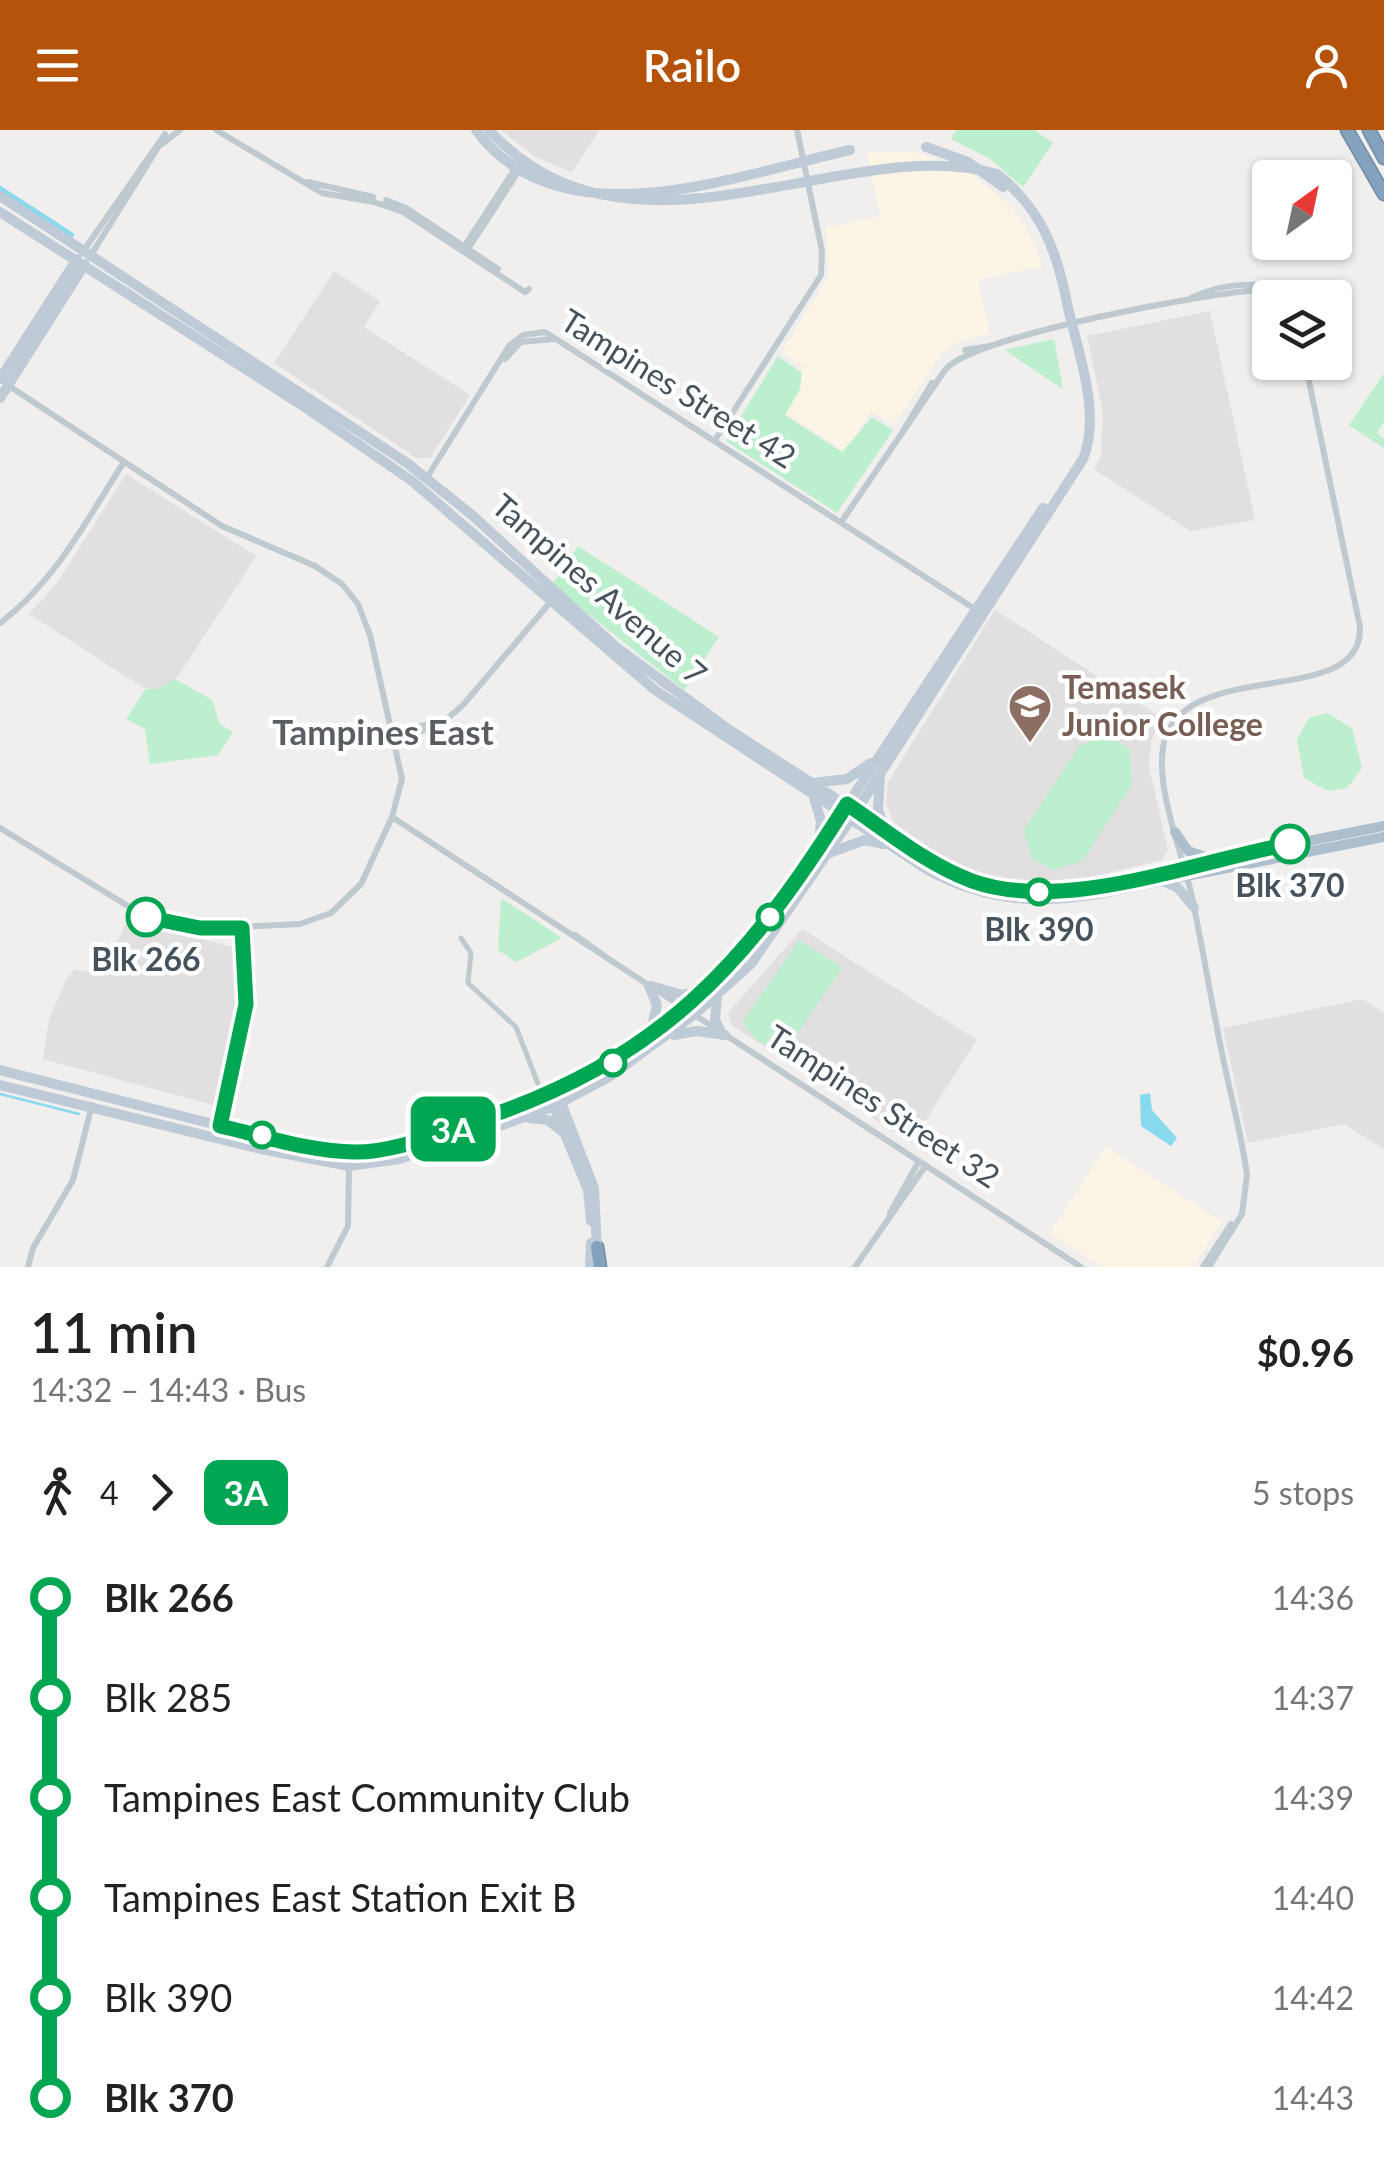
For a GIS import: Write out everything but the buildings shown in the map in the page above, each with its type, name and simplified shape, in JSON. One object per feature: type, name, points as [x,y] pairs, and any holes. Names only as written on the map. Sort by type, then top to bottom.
[{"type":"highway","points":[[1347,130],[1384,194]]},
{"type":"highway","points":[[1368,130],[1384,158]]},
{"type":"highway","points":[[595,1267],[597,1247]]},
{"type":"main road","points":[[476,130],[520,164],[568,190],[612,196],[657,192],[866,143]]},
{"type":"main road","points":[[489,130],[520,164]]},
{"type":"main road","points":[[595,1267],[588,1190],[569,1133],[574,1105],[586,1090],[663,1038],[690,1011],[705,990],[740,957],[823,849],[979,612],[1083,442],[1084,416],[1069,326],[1049,251],[1018,200],[968,162],[911,142]]},
{"type":"main road","name":"Tampines Avenue 7","points":[[0,196],[424,483],[554,598],[616,647],[812,789],[956,874],[1016,890],[1070,889],[1384,838]]},
{"type":"main road","name":"Tampines Avenue 7","points":[[0,212],[424,483]]},
{"type":"main road","points":[[0,398],[3,381],[87,252]]},
{"type":"main road","points":[[0,1085],[349,1166],[416,1154],[524,1118],[718,996],[751,964],[823,849],[820,807],[812,789],[877,766]]},
{"type":"main road","points":[[877,766],[878,809],[886,832]]},
{"type":"main road","name":"Tampines Avenue 7","points":[[849,812],[894,848],[951,883],[1012,901],[1074,899],[1160,881],[1214,858],[1384,826]]},
{"type":"main road","points":[[1175,832],[1192,854],[1214,858]]},
{"type":"main road","points":[[823,849],[865,840],[894,848]]},
{"type":"main road","points":[[1160,881],[1176,886],[1194,906]]},
{"type":"main road","points":[[649,986],[682,996],[705,990]]},
{"type":"main road","points":[[649,986],[657,1004],[650,1037]]},
{"type":"main road","points":[[663,1038],[689,1031],[723,1033],[714,1014],[718,996]]},
{"type":"main road","points":[[4,1071],[26,1081],[27,1092]]},
{"type":"main road","points":[[4,1071],[329,1150],[380,1149],[416,1154]]},
{"type":"main road","points":[[380,1149],[586,1090]]},
{"type":"main road","points":[[552,1097],[594,1188],[597,1247]]},
{"type":"main road","points":[[524,1118],[548,1120],[569,1133]]},
{"type":"street","points":[[87,252],[156,143],[170,130]]},
{"type":"street","points":[[87,252],[159,146],[180,130]]},
{"type":"street","points":[[216,130],[322,193],[375,200]]},
{"type":"street","points":[[227,130],[307,182],[375,200],[403,212],[529,289],[524,292],[465,250]]},
{"type":"street","points":[[715,441],[821,274],[822,251],[798,130]]},
{"type":"street","points":[[465,250],[520,164]]},
{"type":"street","points":[[842,521],[950,358],[972,346],[990,346],[1252,286]]},
{"type":"street","name":"Tampines Street 42","points":[[424,483],[515,340],[545,332],[979,612]]},
{"type":"street","points":[[1206,1267],[1244,1208],[1247,1182],[1194,906],[1161,759],[1168,732],[1185,708],[1209,695],[1339,667],[1358,647],[1360,627],[1309,380]]},
{"type":"street","points":[[0,828],[146,917],[200,928],[300,924],[339,908],[361,884],[392,817],[402,779],[370,635],[348,590],[321,568],[222,526],[3,381]]},
{"type":"street","points":[[0,623],[35,595],[56,569],[124,462]]},
{"type":"street","points":[[395,738],[445,719],[469,699],[554,598]]},
{"type":"street","name":"Tampines Street 32","points":[[392,817],[1085,1267]]},
{"type":"street","points":[[220,1126],[246,1004],[242,928]]},
{"type":"street","points":[[461,938],[470,953],[468,984],[516,1027],[552,1097]]},
{"type":"street","points":[[28,1267],[33,1248],[73,1180],[94,1094]]},
{"type":"street","points":[[855,1267],[922,1163]]},
{"type":"street","points":[[328,1267],[348,1226],[349,1166]]},
{"type":"shaded area","points":[[501,130],[599,130],[572,172],[535,157]]},
{"type":"shaded area","points":[[867,152],[914,152],[965,169],[1011,206],[1030,234],[1043,266],[978,280],[990,334],[959,341],[941,354],[894,425],[871,411],[845,451],[778,408],[804,367],[782,352],[829,275],[826,228],[880,216]]},
{"type":"shaded area","points":[[334,271],[380,301],[364,327],[470,395],[430,458],[416,458],[274,363]]},
{"type":"shaded area","points":[[1210,311],[1255,520],[1190,531],[1094,469],[1101,456],[1103,413],[1087,336]]},
{"type":"shaded area","points":[[126,474],[256,556],[181,672],[171,684],[157,689],[144,688],[29,614],[57,583]]},
{"type":"shaded area","name":"Temasek Junior College","points":[[995,610],[1162,718],[1151,741],[1149,766],[1168,850],[1162,860],[1075,881],[1007,883],[943,858],[893,822],[886,803],[888,782]]},
{"type":"shaded area","points":[[127,920],[237,948],[235,1040],[220,1103],[213,1105],[43,1059],[49,1019],[66,980],[75,969],[102,975]]},
{"type":"shaded area","points":[[802,929],[977,1040],[911,1143],[732,1025],[728,1013]]},
{"type":"shaded area","points":[[1363,999],[1384,1013],[1384,1149],[1344,1124],[1248,1143],[1223,1028]]},
{"type":"shaded area","points":[[1106,1147],[1222,1222],[1193,1267],[1102,1267],[1050,1233]]},
{"type":"green space","points":[[956,130],[1034,130],[1053,143],[1023,187],[989,158],[951,139]]},
{"type":"green space","points":[[1054,339],[1063,389],[1005,350]]},
{"type":"green space","points":[[778,356],[802,373],[800,389],[785,415],[842,452],[872,417],[893,430],[837,513],[726,441]]},
{"type":"green space","points":[[1384,373],[1384,422],[1377,433],[1384,439],[1384,448],[1349,425]]},
{"type":"green space","points":[[578,546],[719,637],[684,690],[552,585]]},
{"type":"green space","points":[[175,679],[212,700],[220,724],[233,732],[218,755],[150,764],[145,729],[126,719],[146,689],[158,689]]},
{"type":"green space","points":[[1327,713],[1352,728],[1362,768],[1347,788],[1328,791],[1304,778],[1297,740],[1309,718]]},
{"type":"green space","points":[[1106,734],[1130,750],[1132,785],[1082,861],[1052,870],[1031,857],[1024,830],[1079,746]]},
{"type":"green space","points":[[501,898],[562,938],[516,962],[498,950]]},
{"type":"green space","points":[[799,940],[842,968],[787,1049],[773,1048],[756,1039],[743,1022]]},
{"type":"water","points":[[1150,1093],[1152,1110],[1177,1138],[1171,1146],[1141,1126],[1140,1095]]},
{"type":"waterway","points":[[0,189],[71,235]]},
{"type":"waterway","points":[[0,1094],[79,1114]]},
{"type":"bus line","name":"3A","points":[[146,917],[200,928],[242,928],[246,1004],[220,1126],[329,1150],[357,1152],[438,1134],[556,1092],[650,1037],[740,957],[847,804],[936,864],[990,886],[1016,890],[1045,892],[1090,886],[1290,844]]},
{"type":"place","name":"Temasek Junior College","points":[[1030,744]]},
{"type":"place","name":"Blk 370","points":[[1290,844]]},
{"type":"place","name":"Blk 390","points":[[1039,892]]},
{"type":"place","name":"Blk 266","points":[[146,917]]},
{"type":"district","name":"Tampines East","points":[[383,733]]}]
